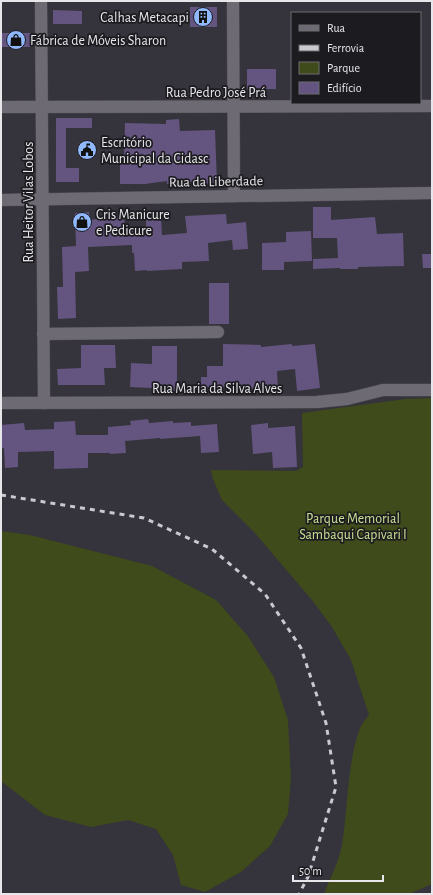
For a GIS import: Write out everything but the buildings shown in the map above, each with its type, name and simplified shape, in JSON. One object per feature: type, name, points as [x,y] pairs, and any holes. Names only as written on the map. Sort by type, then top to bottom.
[{"type":"street","name":"Rua Heitor Vilas Lobos","points":[[41,1],[44,403]]},
{"type":"street","points":[[233,1],[234,196]]},
{"type":"street","name":"Rua Pedro José Prá","points":[[1,107],[432,106]]},
{"type":"street","name":"Rua da Liberdade","points":[[1,200],[432,192]]},
{"type":"street","points":[[43,334],[218,332]]},
{"type":"street","name":"Rua Maria da Silva Alves","points":[[1,403],[318,402],[347,399],[383,390],[432,390]]},
{"type":"green space","name":"Parque Memorial Sambaqui Capivari I","points":[[432,398],[432,884],[409,894],[324,894],[341,851],[350,771],[356,742],[361,726],[369,715],[351,660],[332,627],[312,600],[254,532],[222,500],[213,479],[211,470],[296,471],[303,467],[302,413],[405,399]]},
{"type":"green space","points":[[1,531],[30,535],[152,566],[216,600],[247,635],[274,677],[288,720],[291,779],[288,814],[270,846],[241,872],[205,892],[181,885],[173,855],[156,829],[128,820],[91,827],[45,815],[1,781]]},
{"type":"railway","points":[[1,495],[144,518],[212,549],[265,594],[301,648],[326,723],[336,787],[308,877],[299,894]]},
{"type":"place","name":"Calhas Metacapi","points":[[203,17]]},
{"type":"place","name":"Fábrica de Móveis Sharon","points":[[16,40]]},
{"type":"place","name":"Escritório Municipal da Cidasc","points":[[87,150]]},
{"type":"place","name":"Cris Manicure e Pedicure","points":[[82,222]]}]
